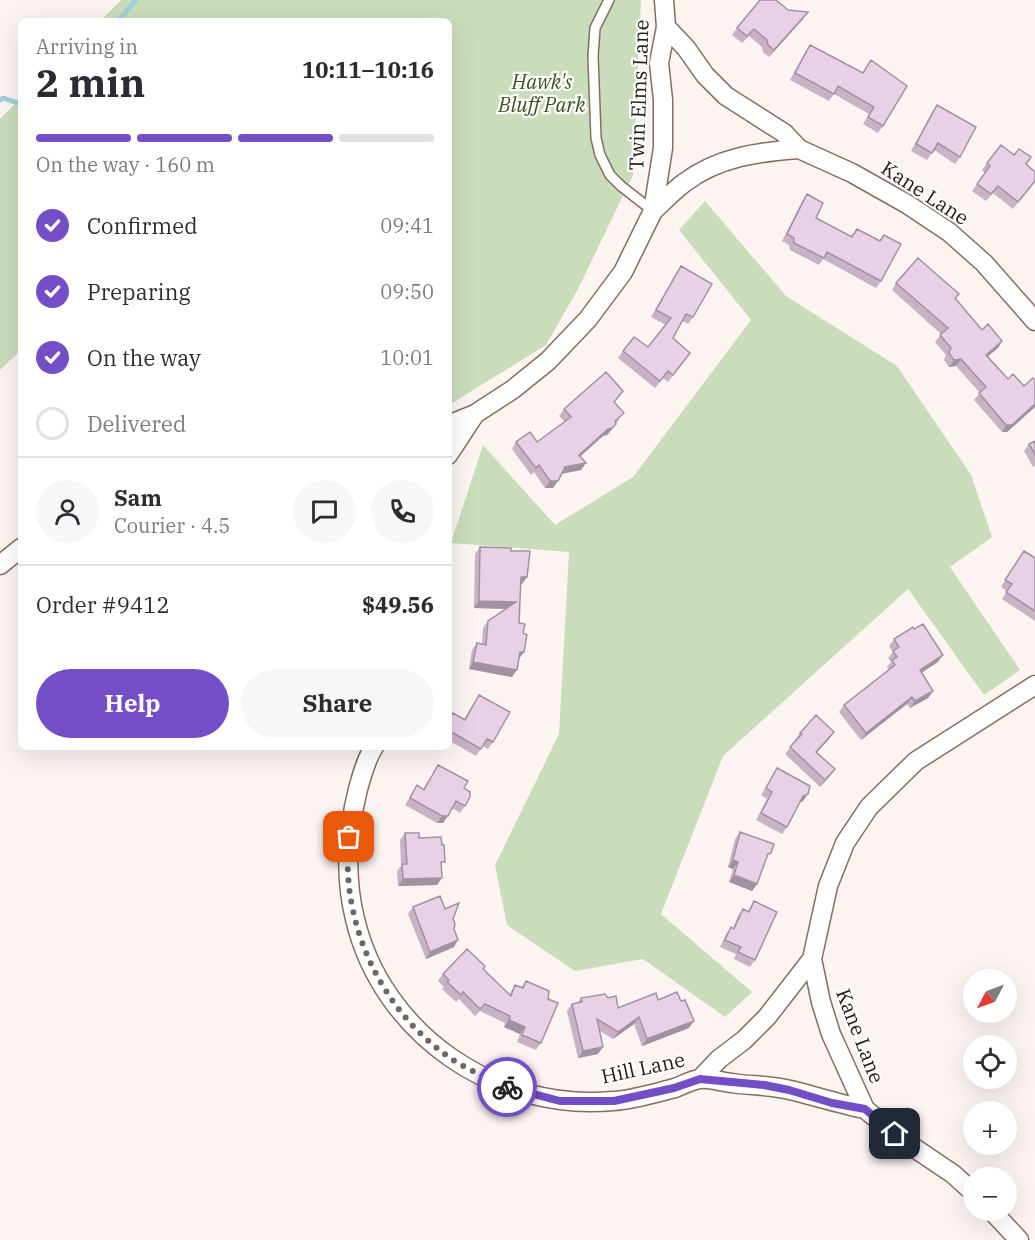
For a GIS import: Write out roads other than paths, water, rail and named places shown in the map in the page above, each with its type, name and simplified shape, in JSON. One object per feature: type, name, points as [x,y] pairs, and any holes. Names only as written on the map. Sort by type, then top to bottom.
[{"type":"street","name":"Twin Elms Lane","points":[[452,423],[475,414],[512,390],[548,361],[570,340],[623,272],[653,211],[663,148],[663,100],[659,63],[666,27],[663,0]]},
{"type":"street","name":"Kane Lane","points":[[666,27],[686,48],[705,75],[726,96],[784,133],[799,149],[852,173],[907,204],[949,232],[984,263],[1035,321]]},
{"type":"street","points":[[653,211],[684,182],[712,166],[740,156],[799,149]]},
{"type":"street","points":[[452,449],[475,414]]},
{"type":"street","points":[[0,565],[18,550]]},
{"type":"street","name":"Kane Lane","points":[[963,1183],[901,1139],[865,1109],[831,1034],[820,1002],[812,959],[828,886],[845,843],[869,807],[916,761],[995,709],[1034,688]]},
{"type":"street","name":"Hill Lane","points":[[373,750],[360,781],[351,817],[347,858],[350,898],[359,939],[385,990],[410,1025],[442,1053],[471,1070],[511,1089],[560,1101],[614,1101],[674,1088],[700,1079]]},
{"type":"street","points":[[700,1079],[718,1059],[744,1040],[767,1017],[812,959]]},
{"type":"street","points":[[700,1079],[789,1090],[832,1103],[865,1109]]},
{"type":"street","points":[[1001,1221],[1019,1240]]},
{"type":"lane","points":[[609,0],[595,28],[596,138],[600,155],[610,175],[626,192],[653,211]]},
{"type":"waterway","points":[[121,18],[136,0]]},
{"type":"waterway","points":[[0,100],[3,98],[18,103]]},
{"type":"park label","name":"Hawk's Bluff Park","points":[[542,94]]}]
